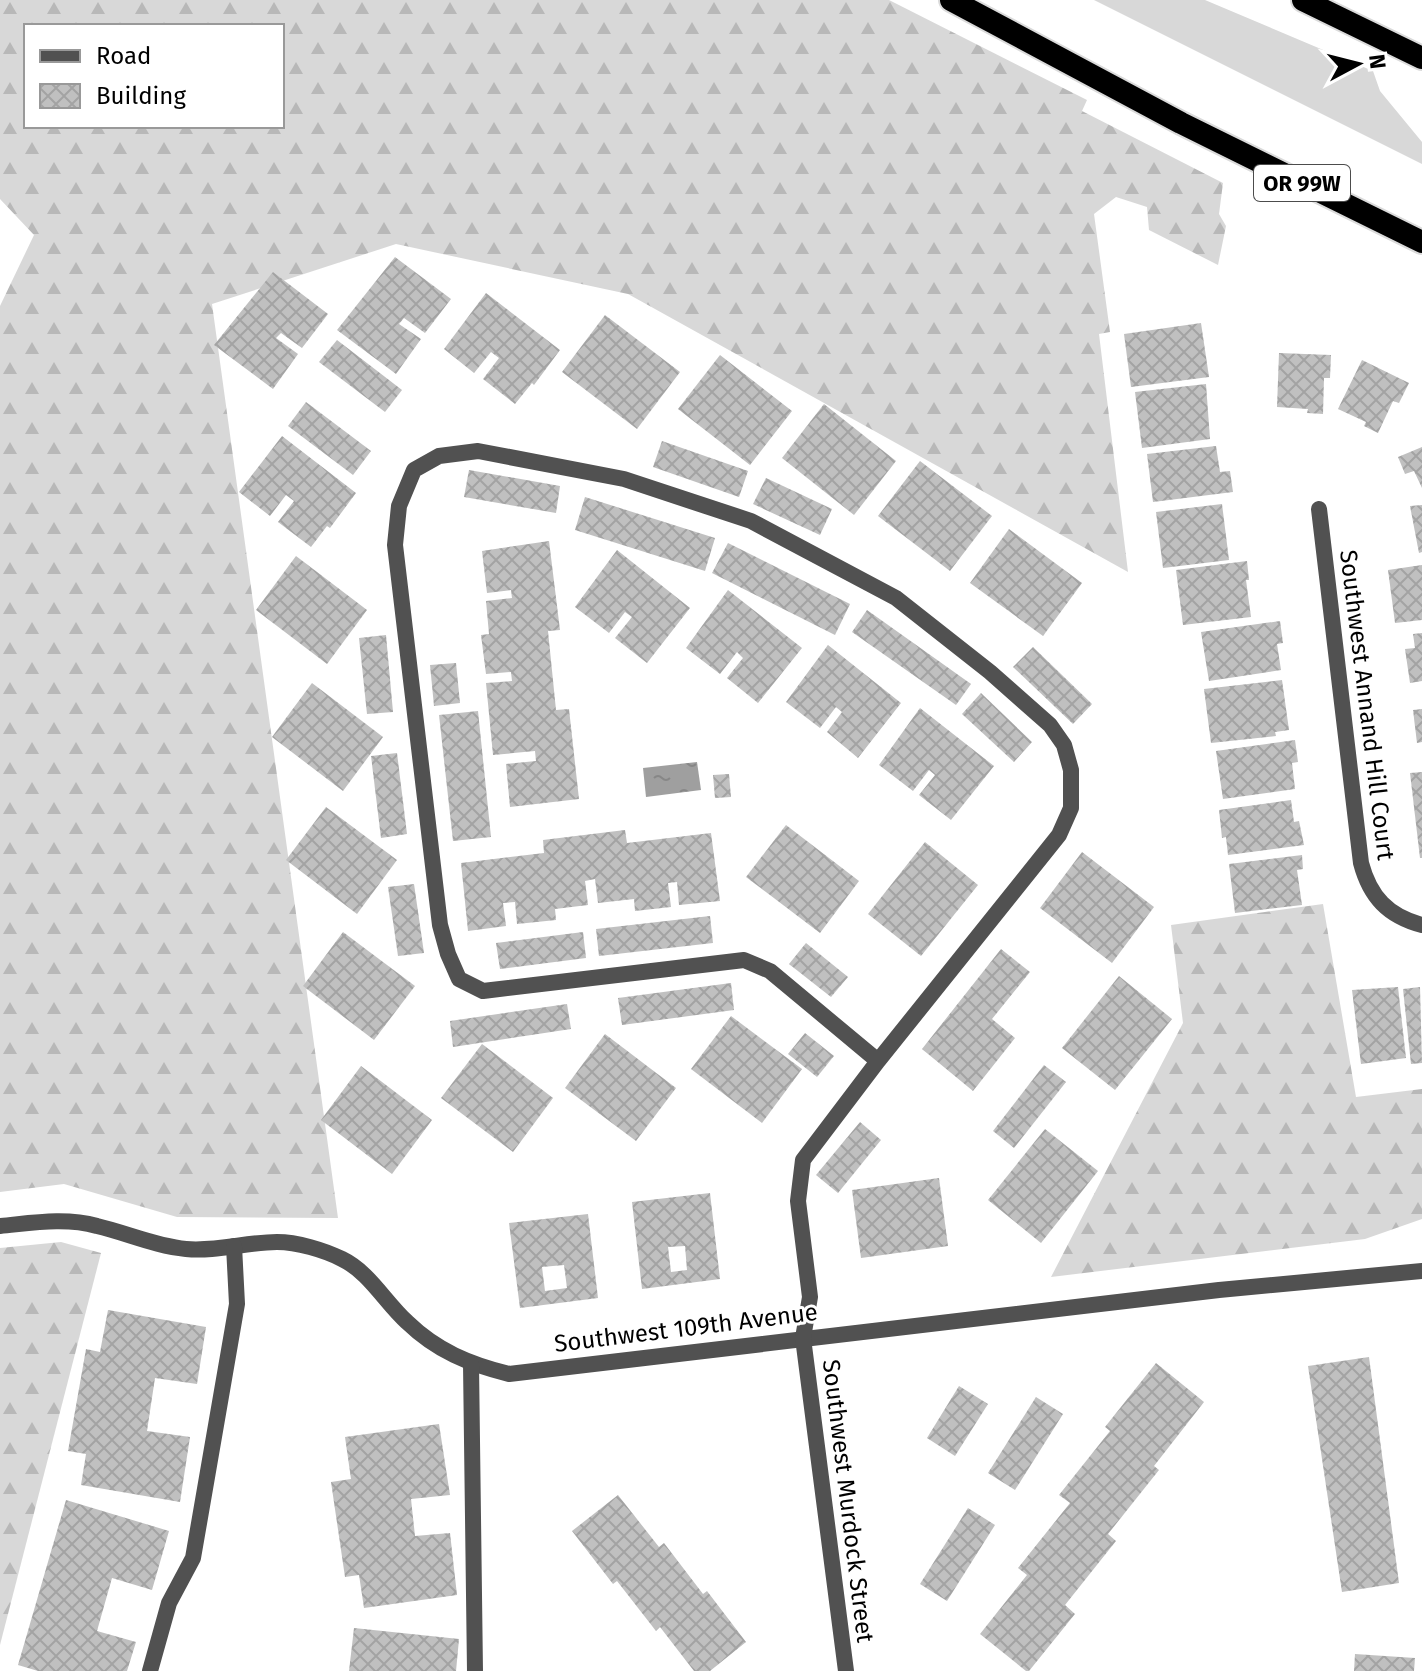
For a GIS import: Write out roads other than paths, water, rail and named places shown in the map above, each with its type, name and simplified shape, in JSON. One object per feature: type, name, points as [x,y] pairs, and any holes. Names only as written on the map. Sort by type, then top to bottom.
[{"type":"highway","name":"OR 99W","points":[[951,0],[1181,123],[1422,242]]},
{"type":"highway","points":[[1303,0],[1422,58]]},
{"type":"street","name":"Southwest Murdock Street","points":[[846,1671],[803,1338],[810,1297],[798,1201],[803,1160],[1059,835],[1071,808],[1071,770],[1064,745],[1050,725],[990,672],[896,598],[751,521],[624,479],[478,451],[439,456],[414,470],[399,506],[395,545],[440,925],[459,979],[483,991],[744,960],[770,971],[878,1061]]},
{"type":"street","name":"Southwest Annand Hill Court","points":[[1319,509],[1361,863],[1372,893],[1386,909],[1422,925]]},
{"type":"street","name":"Southwest 109th Avenue","points":[[0,1226],[70,1221],[187,1249],[279,1242],[312,1248],[343,1259],[370,1280],[406,1322],[436,1348],[471,1364],[509,1374],[1219,1290],[1422,1271]]},
{"type":"street","points":[[150,1671],[169,1603],[193,1558],[237,1304],[234,1246]]},
{"type":"street","points":[[471,1364],[475,1671]]},
{"type":"water","points":[[697,762],[701,790],[646,797],[643,768]]}]
